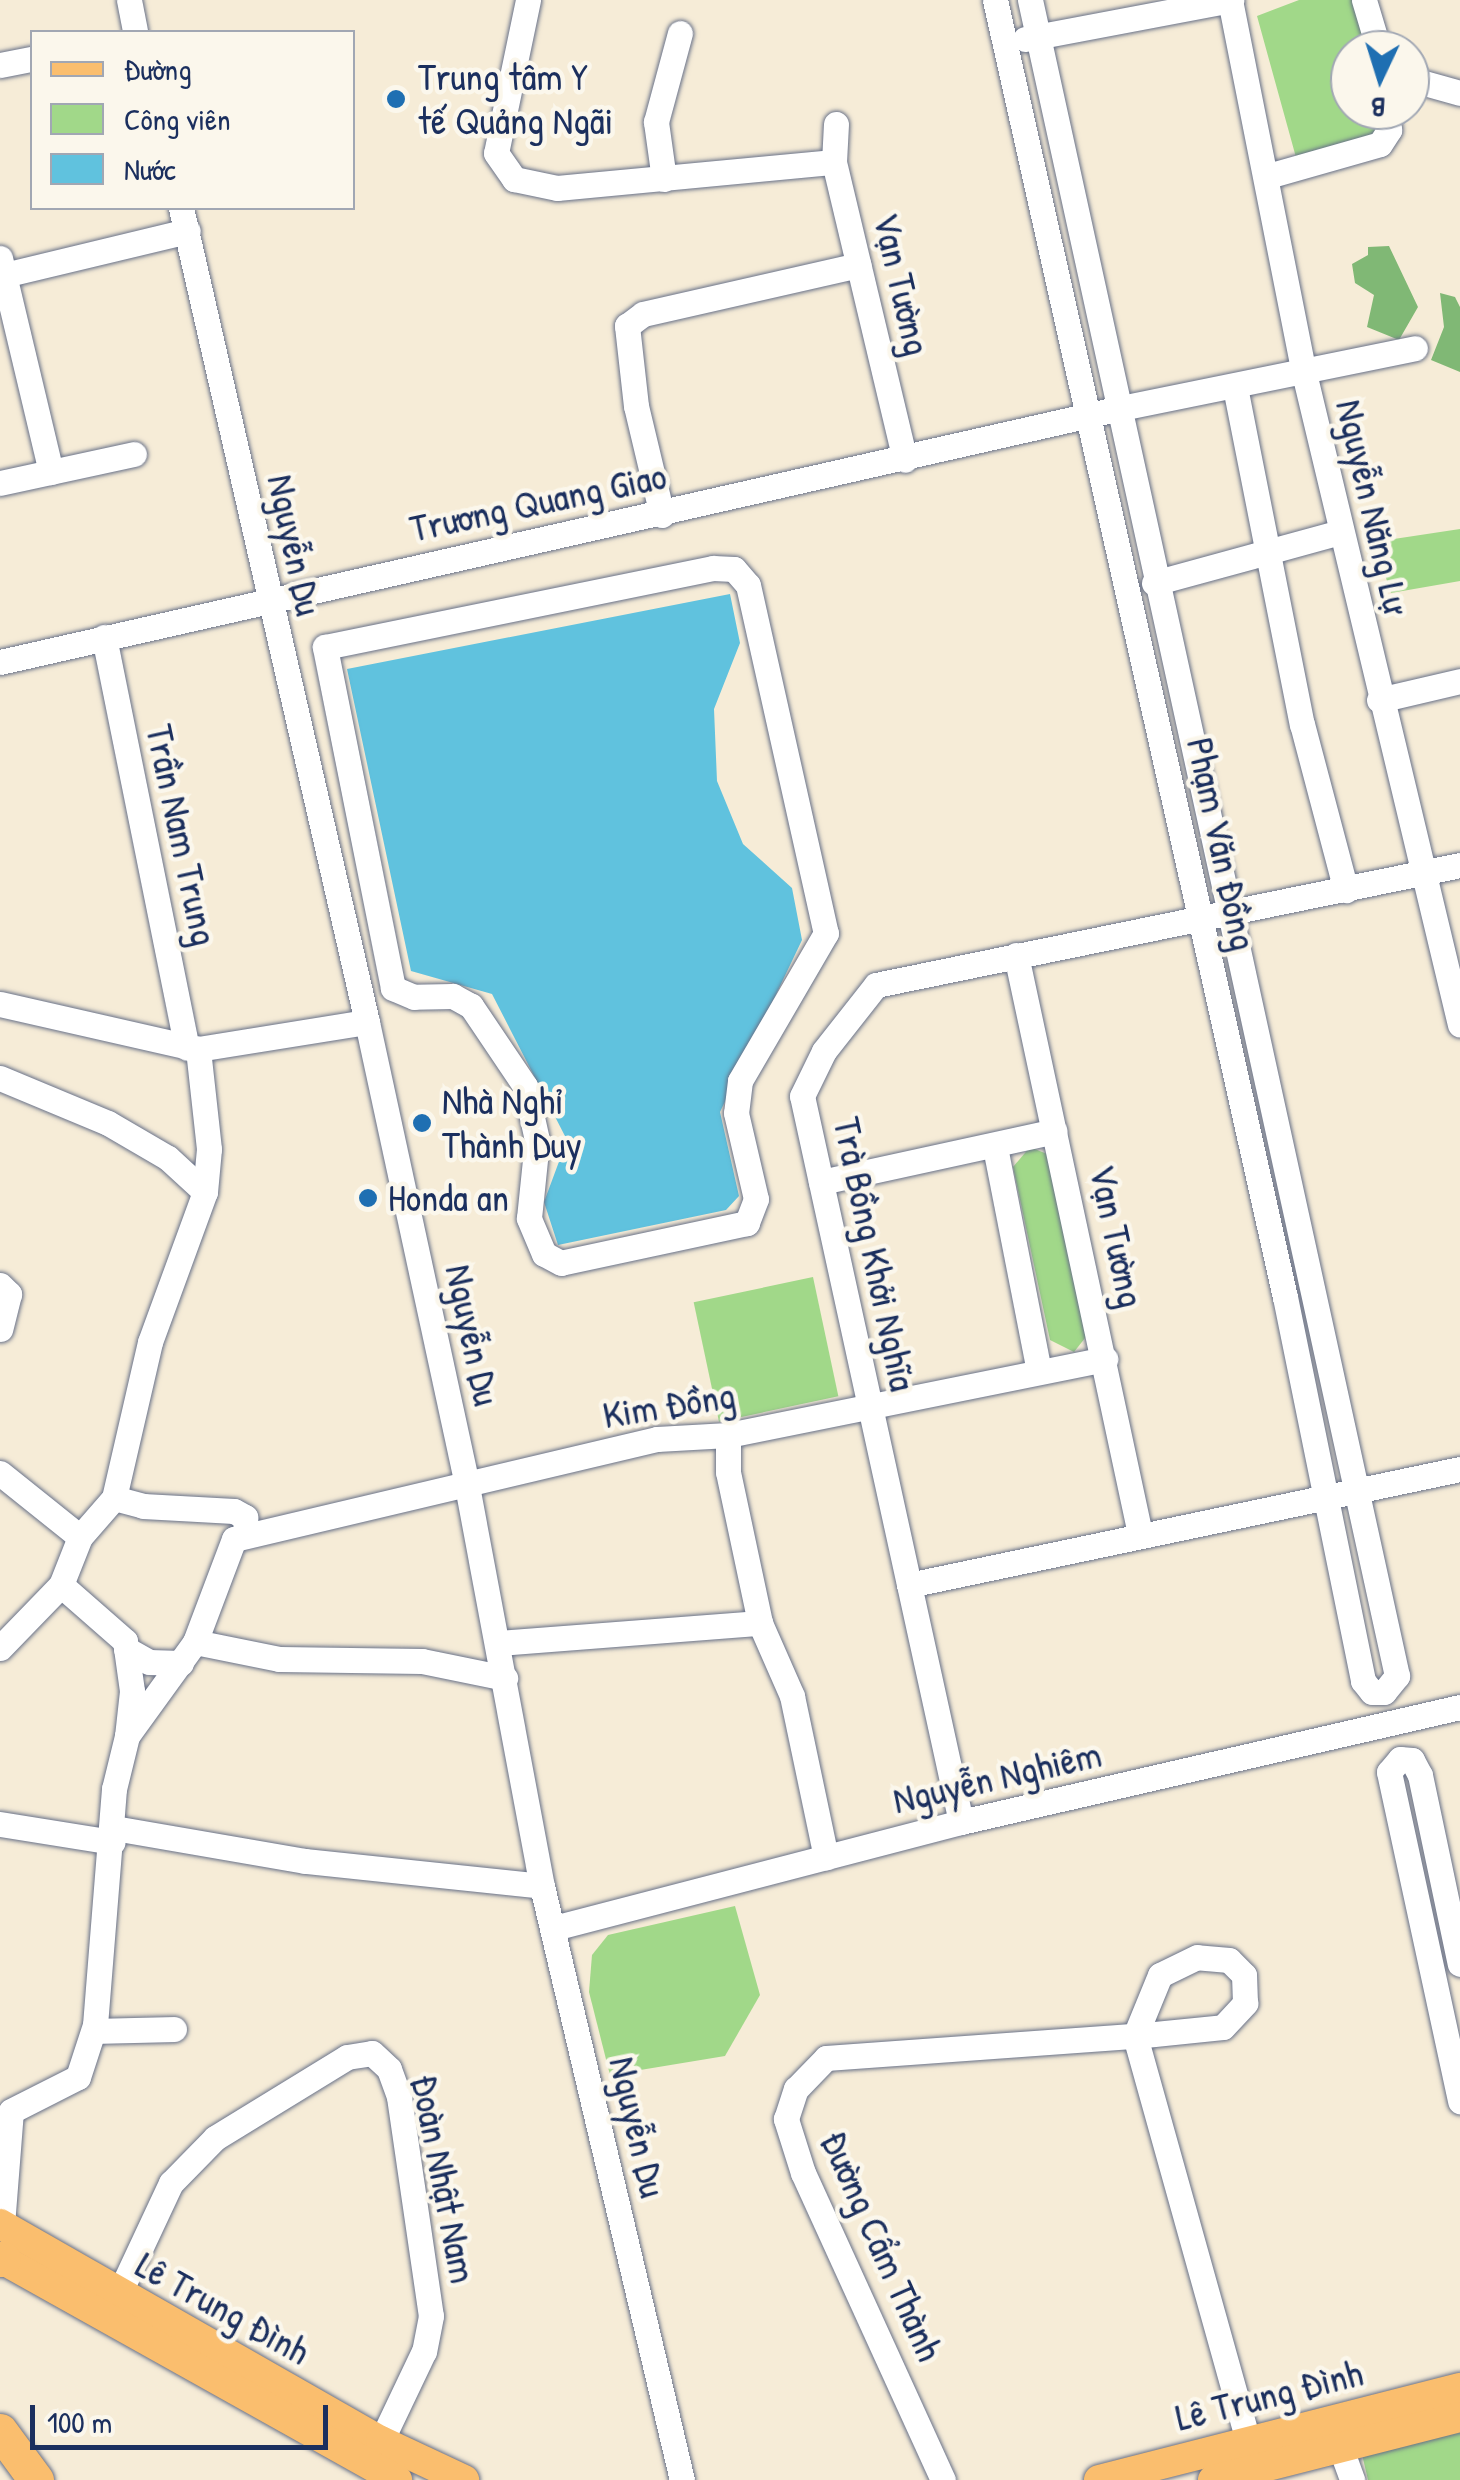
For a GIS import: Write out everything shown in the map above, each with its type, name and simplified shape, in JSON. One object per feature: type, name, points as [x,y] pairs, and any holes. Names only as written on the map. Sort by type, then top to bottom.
[{"type":"highway","points":[[0,2431],[36,2480]]},
{"type":"main road","name":"Lê Trung Đình","points":[[1,2245],[118,2296],[373,2454],[397,2480]]},
{"type":"main road","name":"Lê Trung Đình","points":[[1,2245],[373,2454],[464,2480]]},
{"type":"main road","name":"Lê Trung Đình","points":[[1098,2480],[1140,2475],[1248,2441],[1460,2388]]},
{"type":"main road","name":"Lê Trung Đình","points":[[1213,2480],[1460,2416]]},
{"type":"street","points":[[129,0],[135,30]]},
{"type":"street","points":[[528,0],[496,154],[507,174],[557,188],[834,162]]},
{"type":"street","name":"Phạm Văn Đồng","points":[[995,0],[1286,1297],[1364,1680],[1372,1692],[1384,1692]]},
{"type":"street","name":"Phạm Văn Đồng","points":[[1030,0],[1116,409],[1396,1676],[1384,1692]]},
{"type":"street","points":[[1005,47],[1038,34],[1231,0]]},
{"type":"street","name":"Nguyễn Năng Lự","points":[[1231,0],[1304,373],[1379,700],[1460,1025]]},
{"type":"street","points":[[1364,0],[1373,30]]},
{"type":"street","points":[[664,179],[656,122],[680,33]]},
{"type":"street","points":[[0,66],[30,59]]},
{"type":"street","points":[[1430,85],[1460,93]]},
{"type":"street","name":"Vạn Tường","points":[[836,124],[834,162],[905,460]]},
{"type":"street","points":[[1268,176],[1380,144],[1388,130]]},
{"type":"street","points":[[51,472],[1,270],[184,219]]},
{"type":"street","name":"Nguyễn Du","points":[[184,219],[367,1022],[467,1486],[542,1886],[682,2480]]},
{"type":"street","points":[[662,514],[636,406],[627,326],[643,314],[859,264]]},
{"type":"street","points":[[1116,409],[1416,348]]},
{"type":"street","points":[[1234,386],[1302,724],[1346,890]]},
{"type":"street","name":"Trương Quang Giao","points":[[0,662],[269,598],[905,460],[1116,409]]},
{"type":"street","points":[[0,484],[134,454]]},
{"type":"street","points":[[1154,583],[1341,532]]},
{"type":"street","points":[[713,568],[734,569],[748,585],[826,933],[740,1081],[736,1113],[756,1200],[742,1227],[592,1259],[561,1262],[544,1254],[529,1218],[538,1140],[525,1086],[471,1006],[453,996],[414,997],[394,988],[325,647],[713,568]]},
{"type":"street","name":"Trần Nam Trung","points":[[104,637],[193,1049],[209,1149],[205,1192],[150,1342],[114,1498]]},
{"type":"street","points":[[1379,700],[1460,681]]},
{"type":"street","points":[[1228,914],[1460,864]]},
{"type":"street","name":"Trà Bồng Khởi Nghĩa","points":[[961,1822],[802,1096],[824,1051],[876,986],[1228,914]]},
{"type":"street","name":"Vạn Tường","points":[[1016,955],[1106,1359],[1140,1534]]},
{"type":"street","points":[[0,1004],[193,1049],[367,1022]]},
{"type":"street","points":[[0,1078],[108,1123],[168,1158],[205,1192]]},
{"type":"street","points":[[821,1182],[1056,1131]]},
{"type":"street","points":[[995,1147],[1039,1371]]},
{"type":"street","points":[[0,1286],[9,1294],[0,1329]]},
{"type":"street","points":[[1286,1297],[1312,1290]]},
{"type":"street","name":"Kim Đồng","points":[[246,1531],[467,1486],[657,1439],[728,1435],[1106,1359]]},
{"type":"street","points":[[728,1435],[728,1472],[760,1623],[792,1696],[826,1857]]},
{"type":"street","points":[[909,1584],[1460,1470]]},
{"type":"street","points":[[0,1474],[80,1537]]},
{"type":"street","points":[[0,1648],[61,1585],[80,1537],[114,1498],[144,1506],[234,1510],[245,1517],[246,1531],[234,1539],[188,1653],[127,1736]]},
{"type":"street","points":[[1,2245],[6,2107],[78,2076],[94,2031],[114,1835],[114,1789],[127,1736],[132,1691],[125,1640],[61,1585]]},
{"type":"street","points":[[498,1644],[760,1623]]},
{"type":"street","points":[[126,1649],[149,1662],[188,1653],[422,1661],[505,1678]]},
{"type":"street","name":"Phạm Văn Đồng","points":[[1384,1692],[1400,1759]]},
{"type":"street","name":"Nguyễn Nghiêm","points":[[554,1928],[961,1822],[1460,1706]]},
{"type":"street","name":"Phạm Văn Đồng","points":[[1400,1759],[1412,1760],[1420,1774],[1460,1964]]},
{"type":"street","name":"Phạm Văn Đồng","points":[[1400,1759],[1389,1772],[1460,2101]]},
{"type":"street","points":[[0,1824],[114,1835],[419,1877],[542,1886]]},
{"type":"street","points":[[94,2031],[174,2029]]},
{"type":"street","name":"Đường Cẩm Thành","points":[[943,2480],[803,2173],[786,2120],[796,2089],[826,2058],[1135,2036],[1248,2441]]},
{"type":"street","name":"Đoàn Nhật Nam","points":[[118,2296],[171,2183],[215,2138],[347,2057],[372,2054],[389,2069],[398,2097],[432,2316],[424,2351],[373,2454]]},
{"type":"street","points":[[1341,2448],[1352,2480]]},
{"type":"green space","points":[[1299,0],[1364,0],[1371,30],[1330,30],[1330,130],[1393,130],[1394,135],[1297,161],[1257,16]]},
{"type":"green space","points":[[1389,246],[1418,307],[1399,340],[1367,327],[1374,295],[1355,283],[1352,264],[1368,255],[1368,247]]},
{"type":"green space","points":[[1440,293],[1455,297],[1460,307],[1460,372],[1431,360],[1444,327]]},
{"type":"green space","points":[[1460,529],[1460,581],[1391,593],[1374,542]]},
{"type":"green space","points":[[1030,1147],[1052,1156],[1089,1333],[1074,1352],[1050,1340],[1013,1167]]},
{"type":"green space","points":[[813,1277],[838,1396],[719,1422],[694,1302]]},
{"type":"green space","points":[[735,1906],[760,1995],[725,2056],[610,2075],[589,1992],[592,1955],[608,1935]]},
{"type":"green space","points":[[1460,2426],[1460,2480],[1368,2480],[1361,2450]]},
{"type":"water","points":[[730,594],[740,643],[714,709],[717,781],[743,844],[792,888],[802,940],[720,1112],[739,1196],[726,1210],[558,1245],[544,1202],[567,1140],[492,994],[411,971],[347,669]]},
{"type":"place","name":"Trung tâm Y tế Quảng Ngãi","points":[[396,99]]},
{"type":"place","name":"Nhà Nghỉ Thành Duy","points":[[422,1123]]},
{"type":"place","name":"Honda an","points":[[368,1198]]}]
